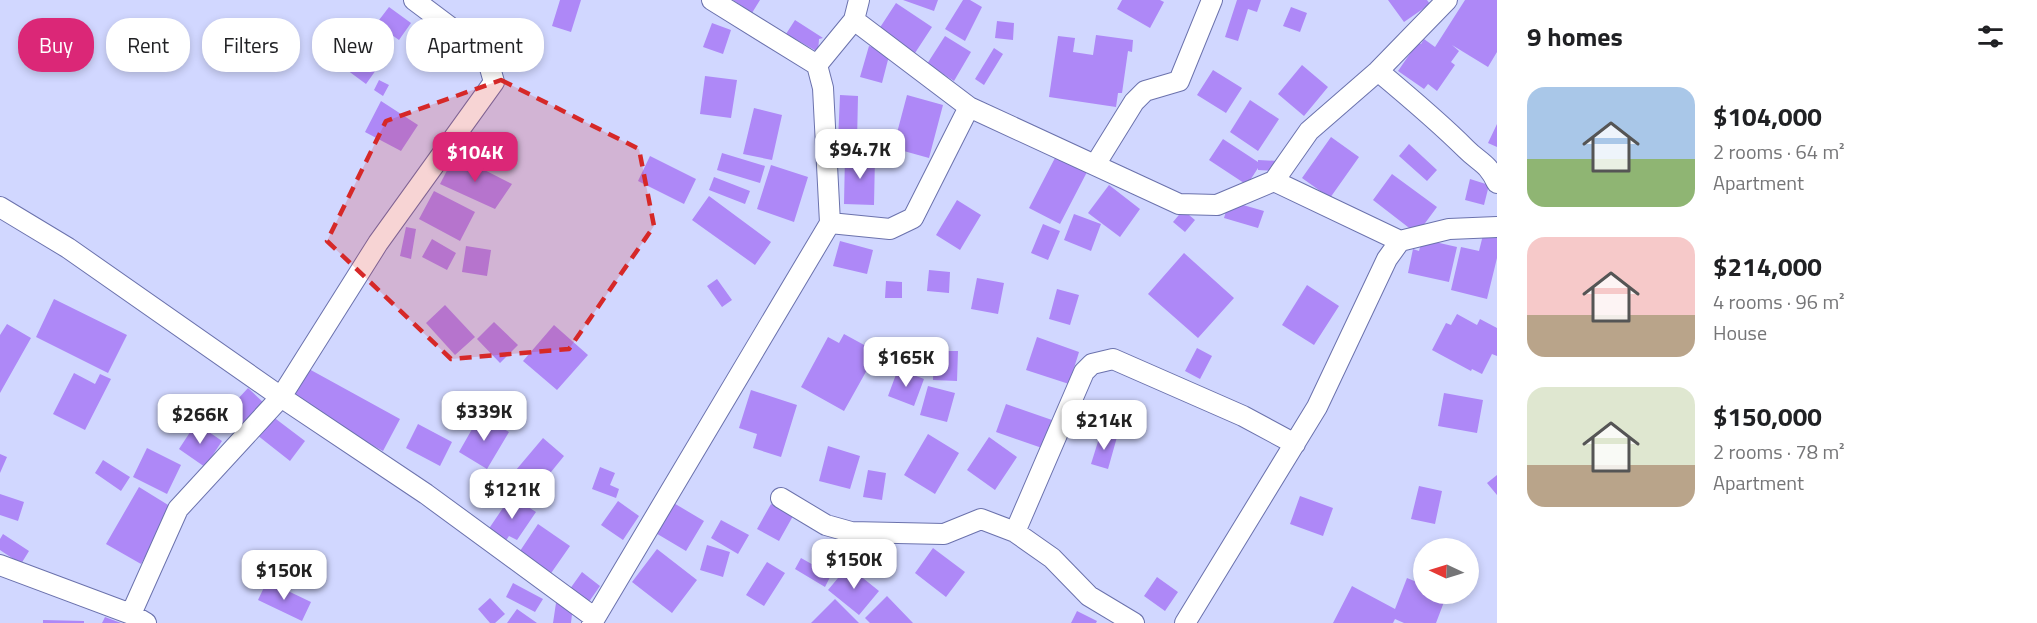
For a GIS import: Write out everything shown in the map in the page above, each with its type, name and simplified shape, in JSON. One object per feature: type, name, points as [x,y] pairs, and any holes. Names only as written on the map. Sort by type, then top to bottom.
[{"type":"street","points":[[0,565],[139,618],[178,509],[280,397],[378,243],[494,82],[486,54],[414,0]]},
{"type":"street","points":[[0,207],[68,248],[280,397],[426,494],[593,620],[830,223],[824,88],[817,65],[712,0]]},
{"type":"street","points":[[817,65],[854,20],[859,0]]},
{"type":"street","points":[[1095,165],[1134,102],[1145,91],[1179,81],[1212,0]]},
{"type":"street","points":[[854,20],[969,107],[1179,204],[1217,205],[1274,182],[1309,131],[1378,71],[1447,0]]},
{"type":"street","points":[[1378,71],[1430,114],[1472,155],[1489,166],[1497,183]]},
{"type":"street","points":[[830,223],[890,229],[913,219],[969,107]]},
{"type":"street","points":[[1274,182],[1400,241],[1449,229],[1497,227]]},
{"type":"street","points":[[1185,623],[1317,406],[1387,259],[1400,241]]},
{"type":"street","points":[[1016,532],[1084,372],[1092,364],[1113,359],[1243,416],[1294,444]]},
{"type":"street","points":[[780,498],[826,525],[851,532],[944,534],[981,519],[1016,532],[1053,558],[1089,596],[1134,623]]},
{"type":"highlighted area","points":[[501,80],[639,149],[654,226],[569,349],[451,359],[327,241],[386,121]]},
{"type":"building","points":[[560,0],[581,0],[571,32],[552,26]]},
{"type":"building","points":[[733,0],[760,0],[752,13]]},
{"type":"building","points":[[903,0],[938,0],[934,11]]},
{"type":"building","points":[[963,0],[970,0],[982,7],[965,41],[945,29]]},
{"type":"building","points":[[1122,0],[1160,0],[1164,2],[1150,28],[1117,9]]},
{"type":"building","points":[[1237,0],[1261,0],[1257,12],[1248,9],[1238,41],[1225,37]]},
{"type":"building","points":[[1388,0],[1427,0],[1430,4],[1404,22]]},
{"type":"building","points":[[1465,0],[1497,0],[1497,52],[1488,67],[1452,45],[1459,51],[1451,62],[1455,65],[1437,91],[1428,84],[1424,89],[1398,71],[1418,42],[1421,44],[1424,39],[1435,47]]},
{"type":"building","points":[[896,3],[932,27],[915,53],[879,29]]},
{"type":"building","points":[[389,7],[406,19],[406,30],[399,40],[394,37],[394,18],[381,18]]},
{"type":"building","points":[[1291,7],[1307,13],[1300,32],[1283,26]]},
{"type":"building","points":[[795,20],[823,38],[819,39],[818,52],[786,34]]},
{"type":"building","points":[[997,21],[1014,23],[1013,40],[995,38]]},
{"type":"building","points":[[712,23],[731,30],[723,54],[703,47]]},
{"type":"building","points":[[1096,35],[1133,40],[1132,52],[1128,51],[1122,93],[1118,93],[1116,107],[1049,97],[1058,36],[1075,38],[1073,52],[1093,55]]},
{"type":"building","points":[[945,36],[971,52],[954,81],[927,64]]},
{"type":"building","points":[[869,46],[890,52],[882,83],[860,77]]},
{"type":"building","points":[[994,48],[1003,54],[984,85],[975,79]]},
{"type":"building","points":[[1302,65],[1328,87],[1304,116],[1278,94]]},
{"type":"building","points":[[1213,70],[1242,88],[1226,113],[1197,95]]},
{"type":"building","points":[[350,72],[375,72],[366,84]]},
{"type":"building","points":[[705,76],[737,80],[731,118],[700,114]]},
{"type":"building","points":[[379,80],[389,85],[383,96],[374,90]]},
{"type":"building","points":[[840,95],[858,96],[857,142],[838,141]]},
{"type":"building","points":[[907,95],[943,105],[929,158],[893,148]]},
{"type":"building","points":[[1250,100],[1279,119],[1258,151],[1230,132]]},
{"type":"building","points":[[381,101],[418,125],[401,151],[365,132]]},
{"type":"building","points":[[754,108],[782,115],[772,160],[743,154]]},
{"type":"building","points":[[1497,124],[1497,147],[1488,143]]},
{"type":"building","points":[[1331,137],[1359,157],[1330,198],[1302,178]]},
{"type":"building","points":[[1223,139],[1258,162],[1258,160],[1278,161],[1277,171],[1258,170],[1258,168],[1247,185],[1209,160]]},
{"type":"building","points":[[1409,144],[1437,170],[1427,181],[1399,156]]},
{"type":"building","points":[[722,153],[765,166],[760,183],[717,170]]},
{"type":"building","points":[[455,155],[512,184],[495,209],[440,184]]},
{"type":"building","points":[[845,155],[875,156],[874,205],[844,204]]},
{"type":"building","points":[[650,156],[696,179],[684,204],[638,181]]},
{"type":"building","points":[[1056,156],[1087,172],[1060,224],[1029,208]]},
{"type":"building","points":[[771,165],[808,177],[794,222],[757,209]]},
{"type":"building","points":[[1392,174],[1437,207],[1417,234],[1373,200]]},
{"type":"building","points":[[714,177],[750,191],[745,204],[709,190]]},
{"type":"building","points":[[1470,179],[1489,185],[1484,205],[1465,200]]},
{"type":"building","points":[[1109,185],[1140,209],[1120,237],[1088,213]]},
{"type":"building","points":[[434,191],[475,212],[460,241],[419,219]]},
{"type":"building","points":[[709,196],[771,242],[755,265],[692,220]]},
{"type":"building","points":[[957,200],[981,215],[960,250],[936,235]]},
{"type":"building","points":[[1229,201],[1264,211],[1258,228],[1224,218]]},
{"type":"building","points":[[1183,210],[1195,220],[1185,232],[1173,222]]},
{"type":"building","points":[[1074,214],[1101,224],[1091,251],[1064,240]]},
{"type":"building","points":[[1043,224],[1060,231],[1048,260],[1031,253]]},
{"type":"building","points":[[406,227],[416,229],[411,259],[400,256]]},
{"type":"building","points":[[1484,231],[1497,235],[1497,258],[1487,299],[1451,290],[1461,247],[1479,251]]},
{"type":"building","points":[[432,239],[456,253],[447,270],[422,257]]},
{"type":"building","points":[[1422,239],[1457,247],[1449,282],[1408,273],[1413,249],[1419,251]]},
{"type":"building","points":[[840,241],[873,250],[867,274],[833,266]]},
{"type":"building","points":[[466,246],[491,250],[487,276],[462,272]]},
{"type":"building","points":[[1184,253],[1234,298],[1198,338],[1148,294]]},
{"type":"building","points":[[929,270],[950,272],[949,293],[927,291]]},
{"type":"building","points":[[977,278],[1004,283],[998,314],[971,309]]},
{"type":"building","points":[[717,279],[732,300],[722,307],[707,286]]},
{"type":"building","points":[[886,281],[902,282],[902,298],[885,298]]},
{"type":"building","points":[[1307,285],[1339,306],[1314,345],[1282,325]]},
{"type":"building","points":[[1057,289],[1079,295],[1070,325],[1049,319]]},
{"type":"building","points":[[54,299],[127,335],[108,373],[36,337]]},
{"type":"building","points":[[445,305],[475,337],[455,355],[426,323]]},
{"type":"building","points":[[1457,314],[1477,325],[1480,319],[1497,328],[1497,356],[1492,354],[1482,374],[1472,369],[1471,371],[1432,350],[1446,323],[1451,325]]},
{"type":"building","points":[[494,322],[518,345],[500,363],[477,339]]},
{"type":"building","points":[[7,324],[31,338],[0,393],[0,335]]},
{"type":"building","points":[[554,325],[588,355],[557,390],[523,361]]},
{"type":"building","points":[[844,334],[877,352],[844,411],[801,387],[828,337],[839,343]]},
{"type":"building","points":[[1037,337],[1079,352],[1069,384],[1026,370]]},
{"type":"building","points":[[1197,348],[1212,356],[1200,379],[1185,371]]},
{"type":"building","points":[[934,351],[958,351],[957,381],[933,380]]},
{"type":"building","points":[[309,369],[400,419],[383,451],[291,402]]},
{"type":"building","points":[[898,369],[924,379],[914,406],[888,396]]},
{"type":"building","points":[[74,373],[95,384],[100,374],[111,379],[85,430],[53,414]]},
{"type":"building","points":[[928,386],[955,393],[947,422],[920,415]]},
{"type":"building","points":[[248,388],[266,405],[241,431],[223,415]]},
{"type":"building","points":[[751,390],[797,405],[781,457],[753,448],[757,434],[739,428]]},
{"type":"building","points":[[1444,393],[1483,400],[1477,433],[1438,426]]},
{"type":"building","points":[[1006,404],[1052,420],[1042,448],[996,432]]},
{"type":"building","points":[[480,415],[509,432],[487,469],[459,452]]},
{"type":"building","points":[[272,416],[305,441],[290,461],[257,435]]},
{"type":"building","points":[[196,423],[222,441],[205,467],[179,449]]},
{"type":"building","points":[[418,424],[452,442],[440,466],[406,448]]},
{"type":"building","points":[[1101,432],[1117,437],[1108,469],[1091,464]]},
{"type":"building","points":[[928,434],[959,453],[935,494],[904,475]]},
{"type":"building","points":[[989,437],[1017,457],[995,490],[967,470]]},
{"type":"building","points":[[543,438],[564,456],[538,488],[516,470]]},
{"type":"building","points":[[828,446],[860,456],[850,489],[819,481]]},
{"type":"building","points":[[147,448],[181,465],[167,494],[133,477]]},
{"type":"building","points":[[0,454],[7,457],[0,473]]},
{"type":"building","points":[[103,460],[130,477],[121,491],[95,473]]},
{"type":"building","points":[[600,467],[615,473],[610,485],[619,489],[616,498],[592,489]]},
{"type":"building","points":[[868,470],[886,473],[882,500],[863,497]]},
{"type":"building","points":[[1497,475],[1497,495],[1487,483]]},
{"type":"building","points":[[1419,486],[1442,491],[1435,524],[1411,519]]},
{"type":"building","points":[[139,487],[173,508],[141,564],[106,544]]},
{"type":"building","points":[[0,494],[24,502],[18,521],[0,515]]},
{"type":"building","points":[[511,496],[536,512],[517,540],[509,536],[505,542],[488,530]]},
{"type":"building","points":[[1300,496],[1333,508],[1323,536],[1290,524]]},
{"type":"building","points":[[618,501],[639,516],[623,540],[601,525]]},
{"type":"building","points":[[672,502],[704,521],[686,551],[654,532]]},
{"type":"building","points":[[771,504],[793,516],[779,541],[757,529]]},
{"type":"building","points":[[721,520],[749,535],[738,554],[711,538]]},
{"type":"building","points":[[538,524],[570,546],[547,579],[516,557]]},
{"type":"building","points":[[3,534],[29,551],[21,564],[0,550],[0,539]]},
{"type":"building","points":[[707,545],[730,552],[723,577],[700,570]]},
{"type":"building","points":[[933,548],[965,572],[946,597],[915,573]]},
{"type":"building","points":[[657,549],[697,580],[672,613],[632,582]]},
{"type":"building","points":[[801,558],[831,575],[825,587],[795,569]]},
{"type":"building","points":[[767,562],[785,573],[764,606],[746,595]]},
{"type":"building","points":[[848,566],[879,591],[859,615],[828,590]]},
{"type":"building","points":[[582,572],[600,586],[586,606],[567,593]]},
{"type":"building","points":[[1157,577],[1178,592],[1165,611],[1144,596]]},
{"type":"building","points":[[1407,578],[1413,580],[1413,604],[1443,604],[1436,623],[1404,623],[1395,619],[1393,623],[1333,623],[1352,586],[1395,609]]},
{"type":"building","points":[[267,581],[311,602],[302,621],[258,600]]},
{"type":"building","points":[[513,583],[543,599],[535,612],[506,597]]},
{"type":"building","points":[[887,596],[913,623],[870,623],[865,618]]},
{"type":"building","points":[[490,598],[505,614],[495,623],[490,623],[478,609]]},
{"type":"building","points":[[835,599],[859,623],[811,623]]},
{"type":"building","points":[[556,603],[573,605],[571,623],[553,623]]},
{"type":"building","points":[[517,609],[537,623],[507,623]]},
{"type":"building","points":[[1077,611],[1097,621],[1096,623],[1071,623]]},
{"type":"building","points":[[105,617],[121,623],[102,623]]},
{"type":"building","points":[[43,620],[84,621],[84,623],[43,623]]}]
